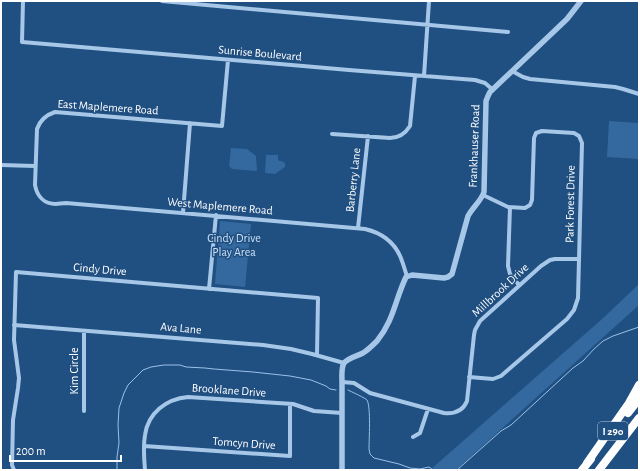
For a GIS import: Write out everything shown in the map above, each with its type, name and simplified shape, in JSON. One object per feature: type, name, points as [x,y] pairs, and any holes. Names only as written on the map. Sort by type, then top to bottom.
[{"type":"highway","points":[[585,467],[629,403],[639,385]]},
{"type":"highway","name":"I 290","points":[[585,467],[639,399]]},
{"type":"highway","name":"I 290","points":[[599,470],[639,418]]},
{"type":"street","name":"Sunrise Boulevard","points":[[23,1],[22,42],[475,80],[485,83],[493,90]]},
{"type":"street","points":[[162,1],[508,32]]},
{"type":"street","points":[[424,76],[430,1]]},
{"type":"street","name":"Frankhauser Road","points":[[407,276],[412,275],[445,278],[453,271],[468,216],[483,195],[484,190],[486,100],[488,95],[567,19],[581,1]]},
{"type":"street","name":"East Maplemere Road","points":[[35,166],[37,129],[43,118],[55,112],[222,126],[228,60]]},
{"type":"street","points":[[512,71],[530,79],[623,88],[639,94]]},
{"type":"street","name":"Barberry Lane","points":[[358,228],[368,136],[392,138],[400,136],[407,131],[410,126],[415,76]]},
{"type":"street","points":[[183,213],[190,123]]},
{"type":"street","name":"Park Forest Drive","points":[[469,377],[488,379],[498,378],[567,318],[574,310],[578,298],[582,143],[579,136],[574,133],[542,130],[536,133],[534,138],[532,202],[530,205],[525,208],[510,207],[483,195]]},
{"type":"street","points":[[332,134],[368,136]]},
{"type":"street","points":[[1,165],[35,166]]},
{"type":"street","name":"West Maplemere Road","points":[[35,166],[35,185],[38,193],[42,199],[55,204],[66,203],[358,228],[372,231],[378,233],[394,246],[400,256],[407,276]]},
{"type":"street","points":[[510,207],[508,266],[510,274],[519,285]]},
{"type":"street","points":[[210,288],[216,216]]},
{"type":"street","name":"Millbrook Drive","points":[[342,382],[354,383],[370,394],[428,409],[449,414],[459,411],[467,401],[474,335],[480,320],[541,266],[550,260],[560,258],[579,259]]},
{"type":"street","name":"Cindy Drive","points":[[14,470],[12,465],[13,420],[19,378],[14,340],[16,272],[318,298],[317,355]]},
{"type":"street","points":[[342,470],[342,382],[344,363],[366,351],[381,335],[392,315],[407,276]]},
{"type":"street","name":"Ava Lane","points":[[14,325],[263,345],[317,355],[344,363]]},
{"type":"street","name":"Kim Circle","points":[[84,330],[84,411]]},
{"type":"street","name":"Brooklane Drive","points":[[144,470],[144,437],[146,429],[155,413],[164,404],[175,399],[188,397],[290,404],[314,411],[342,413]]},
{"type":"street","name":"Tomcyn Drive","points":[[144,446],[290,456],[290,404]]},
{"type":"street","points":[[413,437],[420,433],[428,409]]},
{"type":"green space","points":[[609,121],[639,123],[639,159],[607,157]]},
{"type":"green space","points":[[231,148],[247,149],[256,156],[257,171],[232,169],[229,166]]},
{"type":"green space","points":[[266,155],[278,155],[279,161],[285,163],[285,167],[275,174],[265,173]]},
{"type":"green space","name":"Cindy Drive Play Area","points":[[220,221],[251,224],[245,287],[215,284]]},
{"type":"green space","points":[[639,284],[639,305],[456,470],[430,470],[601,320]]},
{"type":"waterway","points":[[457,470],[501,431],[511,425],[573,368],[583,361],[603,341],[639,327]]},
{"type":"waterway","points":[[117,470],[119,408],[128,385],[143,370],[151,367],[180,365],[186,367],[290,376],[311,380],[330,389],[336,390]]},
{"type":"waterway","points":[[348,390],[367,400],[369,416],[369,449],[370,454],[374,458],[410,468],[420,469],[429,467],[433,470]]}]
